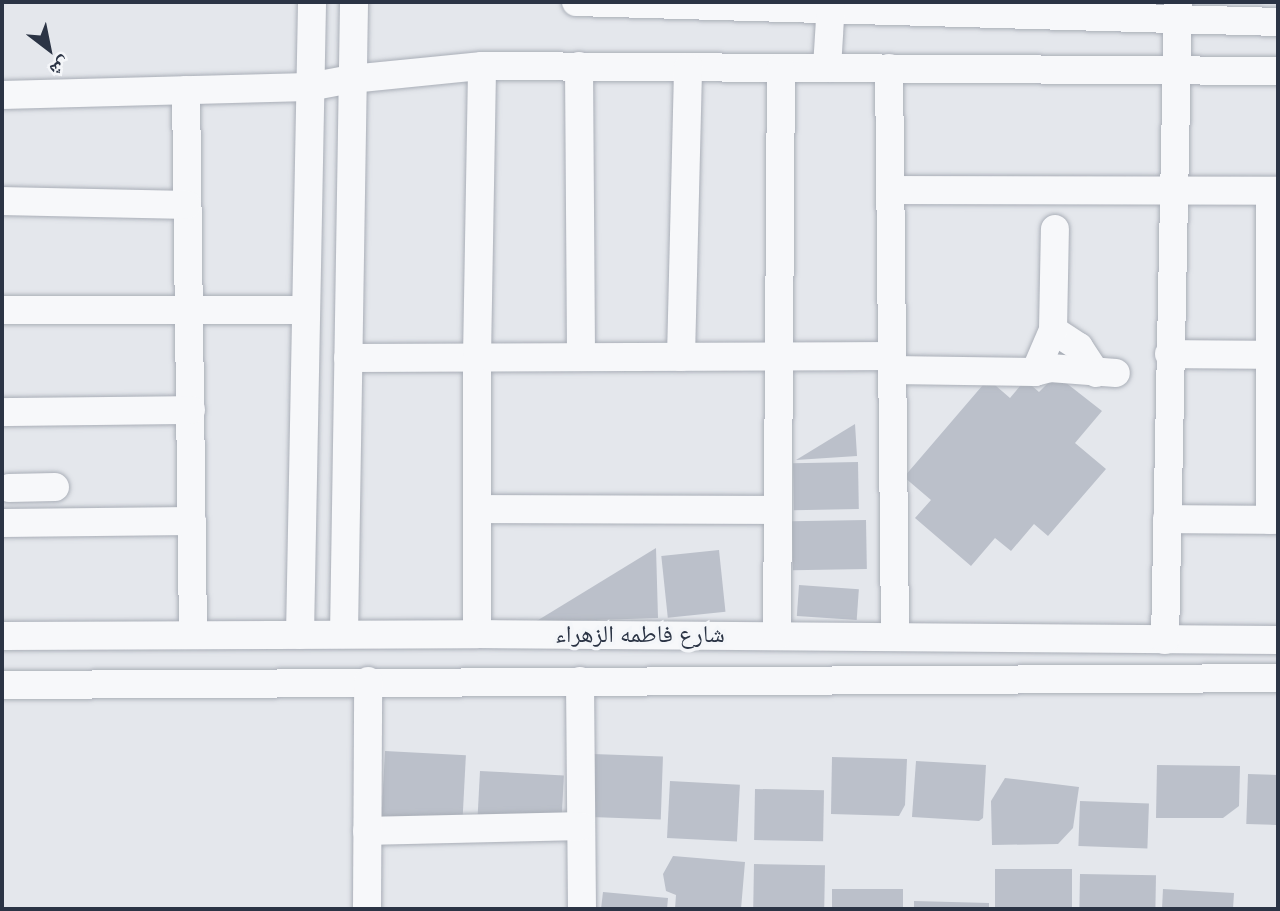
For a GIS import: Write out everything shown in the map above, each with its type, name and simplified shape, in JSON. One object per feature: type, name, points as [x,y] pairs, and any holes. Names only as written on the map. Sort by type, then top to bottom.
[{"type":"street","points":[[299,635],[312,2]]},
{"type":"street","points":[[344,634],[354,2]]},
{"type":"street","points":[[576,2],[1177,10],[1278,22]]},
{"type":"street","points":[[827,68],[831,5]]},
{"type":"street","points":[[1164,640],[1177,10]]},
{"type":"street","points":[[477,634],[477,357],[482,66]]},
{"type":"street","points":[[2,95],[309,87],[351,79],[482,66],[1278,71]]},
{"type":"street","points":[[579,66],[581,357]]},
{"type":"street","points":[[681,357],[688,67]]},
{"type":"street","points":[[777,636],[781,68]]},
{"type":"street","points":[[890,68],[895,636]]},
{"type":"street","points":[[186,90],[194,633]]},
{"type":"street","points":[[891,190],[1274,191],[1274,520],[1167,519]]},
{"type":"street","points":[[2,201],[187,205]]},
{"type":"street","points":[[1035,372],[1053,330],[1055,229]]},
{"type":"street","points":[[2,310],[306,310]]},
{"type":"street","points":[[348,358],[778,356],[1035,372],[1050,368],[1106,373],[1079,347],[1053,330]]},
{"type":"street","points":[[1169,354],[1274,355]]},
{"type":"street","points":[[2,412],[191,410]]},
{"type":"street","points":[[33,488],[35,523]]},
{"type":"street","points":[[477,509],[777,510]]},
{"type":"street","points":[[2,523],[192,521]]},
{"type":"street","name":"شارع فاطمه الزهراء","points":[[2,636],[194,633],[1278,640]]},
{"type":"street","points":[[649,680],[650,635]]},
{"type":"street","name":"شارع فاطمه الزهراء","points":[[2,685],[1278,678]]},
{"type":"street","points":[[367,909],[368,681]]},
{"type":"street","points":[[580,681],[582,909]]},
{"type":"street","points":[[367,831],[581,826]]},
{"type":"building","points":[[1056,375],[1102,411],[1075,443],[1106,469],[1048,536],[1034,524],[1011,551],[995,538],[971,566],[915,518],[931,500],[904,477],[988,379],[1010,398],[1025,380],[1039,392]]},
{"type":"building","points":[[855,424],[857,456],[796,460]]},
{"type":"building","points":[[858,462],[859,509],[794,510],[793,463]]},
{"type":"building","points":[[866,520],[867,569],[793,570],[792,521]]},
{"type":"building","points":[[656,548],[658,618],[535,622]]},
{"type":"building","points":[[719,550],[725,612],[668,618],[661,556]]},
{"type":"building","points":[[799,585],[859,589],[857,620],[797,616]]},
{"type":"building","points":[[385,751],[466,755],[462,820],[382,816]]},
{"type":"building","points":[[593,754],[663,756],[661,819],[591,817]]},
{"type":"building","points":[[832,757],[907,759],[905,805],[899,816],[831,814]]},
{"type":"building","points":[[916,761],[986,765],[983,818],[979,821],[912,817]]},
{"type":"building","points":[[1157,765],[1240,766],[1239,806],[1223,818],[1156,818]]},
{"type":"building","points":[[480,771],[564,775],[561,824],[477,820]]},
{"type":"building","points":[[1248,774],[1278,775],[1276,825],[1246,824]]},
{"type":"building","points":[[1005,778],[1079,787],[1073,828],[1058,844],[992,845],[991,801]]},
{"type":"building","points":[[670,781],[740,785],[737,842],[667,838]]},
{"type":"building","points":[[755,789],[824,790],[823,841],[754,840]]},
{"type":"building","points":[[1080,801],[1149,803],[1147,848],[1078,846]]},
{"type":"building","points":[[673,856],[745,862],[741,909],[675,909],[676,895],[666,891],[663,874]]},
{"type":"building","points":[[754,864],[825,865],[824,909],[753,909]]},
{"type":"building","points":[[995,869],[1072,869],[1072,909],[995,909]]},
{"type":"building","points":[[1080,874],[1156,875],[1155,909],[1079,909]]},
{"type":"building","points":[[832,889],[903,889],[903,909],[832,909]]},
{"type":"building","points":[[1163,889],[1234,893],[1233,909],[1162,909]]},
{"type":"building","points":[[603,892],[668,898],[667,909],[601,909]]},
{"type":"building","points":[[914,901],[989,903],[989,909],[914,909]]}]
